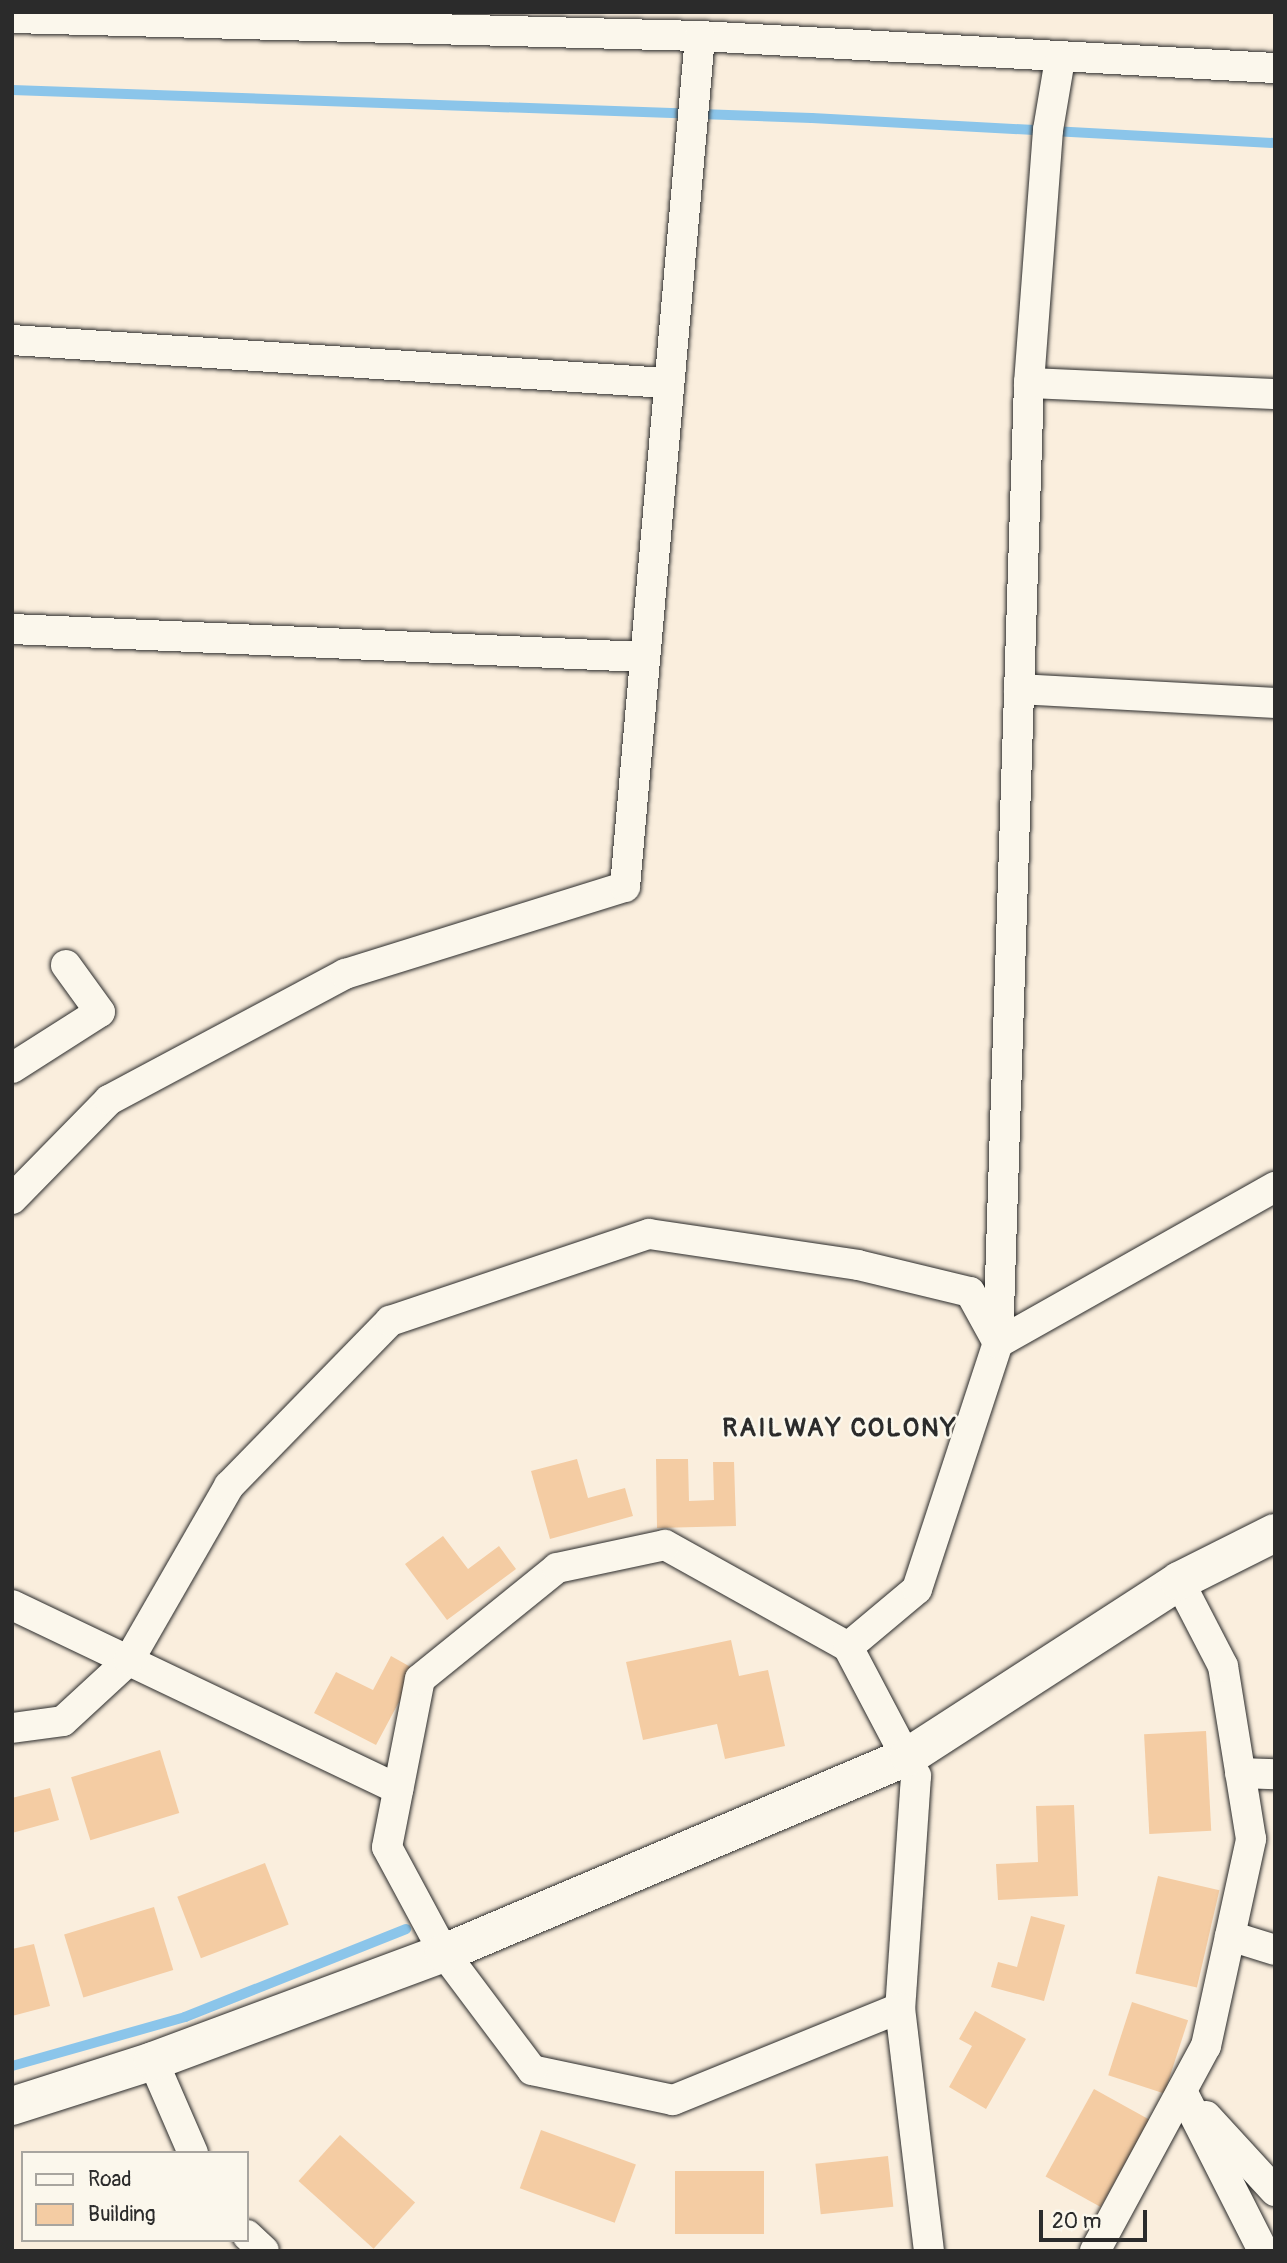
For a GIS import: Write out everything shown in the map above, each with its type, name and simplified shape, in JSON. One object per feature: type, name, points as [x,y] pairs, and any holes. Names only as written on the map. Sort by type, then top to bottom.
[{"type":"street","points":[[12,18],[700,36],[1059,59],[1275,68]]},
{"type":"street","points":[[12,1199],[108,1100],[345,974],[625,887],[667,383],[700,36]]},
{"type":"street","points":[[848,1647],[917,1589],[998,1343],[1029,383],[1048,130],[1059,59]]},
{"type":"street","points":[[12,340],[667,383]]},
{"type":"street","points":[[1029,383],[1275,394]]},
{"type":"street","points":[[12,629],[644,656]]},
{"type":"street","points":[[1019,689],[1275,703]]},
{"type":"street","points":[[12,1068],[100,1012],[66,965]]},
{"type":"street","points":[[998,1343],[1275,1187]]},
{"type":"street","points":[[12,1728],[63,1721],[129,1660],[229,1486],[390,1321],[649,1234],[858,1265],[970,1292],[998,1343]]},
{"type":"street","points":[[12,2106],[153,2062],[443,1953],[909,1756],[1179,1581],[1275,1533]]},
{"type":"street","points":[[900,2008],[673,2100],[533,2070],[443,1953],[387,1847],[419,1679],[557,1568],[665,1545],[848,1647],[909,1756],[916,1776],[912,1901],[900,2008],[929,2251]]},
{"type":"street","points":[[1095,2251],[1206,2046],[1251,1839],[1223,1666],[1179,1581]]},
{"type":"street","points":[[12,1605],[398,1789]]},
{"type":"street","points":[[1240,1773],[1275,1774]]},
{"type":"street","points":[[1230,1936],[1275,1950]]},
{"type":"street","points":[[153,2062],[192,2151]]},
{"type":"street","points":[[1182,2091],[1275,2191]]},
{"type":"street","points":[[1182,2091],[1263,2251]]},
{"type":"street","points":[[248,2236],[264,2251]]},
{"type":"building","points":[[577,1459],[588,1498],[625,1488],[633,1516],[550,1539],[531,1471]]},
{"type":"building","points":[[656,1459],[688,1459],[689,1501],[714,1500],[713,1462],[734,1462],[736,1526],[657,1528]]},
{"type":"building","points":[[443,1536],[468,1569],[499,1546],[516,1569],[447,1620],[405,1564]]},
{"type":"building","points":[[731,1640],[739,1676],[768,1670],[785,1746],[725,1759],[717,1724],[643,1740],[626,1662]]},
{"type":"building","points":[[391,1656],[416,1670],[376,1745],[314,1713],[336,1672],[373,1690]]},
{"type":"building","points":[[1206,1731],[1211,1831],[1149,1834],[1144,1734]]},
{"type":"building","points":[[160,1750],[179,1813],[90,1840],[71,1777]]},
{"type":"building","points":[[50,1788],[59,1820],[12,1833],[12,1798]]},
{"type":"building","points":[[1074,1805],[1078,1896],[998,1900],[996,1864],[1038,1862],[1036,1806]]},
{"type":"building","points":[[265,1863],[289,1925],[201,1958],[177,1897]]},
{"type":"building","points":[[1158,1876],[1219,1890],[1197,1988],[1136,1973]]},
{"type":"building","points":[[154,1907],[173,1970],[83,1998],[64,1934]]},
{"type":"building","points":[[1031,1916],[1065,1925],[1044,2001],[991,1987],[998,1962],[1017,1967]]},
{"type":"building","points":[[34,1944],[50,2006],[12,2016],[12,1949]]},
{"type":"building","points":[[1132,2002],[1188,2020],[1164,2093],[1108,2075]]},
{"type":"building","points":[[975,2011],[1026,2039],[986,2109],[949,2087],[972,2046],[959,2039]]},
{"type":"building","points":[[1094,2089],[1149,2120],[1101,2207],[1046,2176]]},
{"type":"building","points":[[541,2130],[636,2165],[615,2223],[520,2188]]},
{"type":"building","points":[[340,2135],[415,2203],[374,2249],[299,2181]]},
{"type":"building","points":[[888,2156],[893,2207],[821,2214],[815,2164]]},
{"type":"building","points":[[675,2171],[764,2171],[764,2234],[675,2234]]},
{"type":"waterway","points":[[12,90],[812,118],[1275,143]]},
{"type":"waterway","points":[[12,2066],[185,2017],[406,1929]]},
{"type":"district","name":"RAILWAY COLONY","points":[[840,1429]]}]
